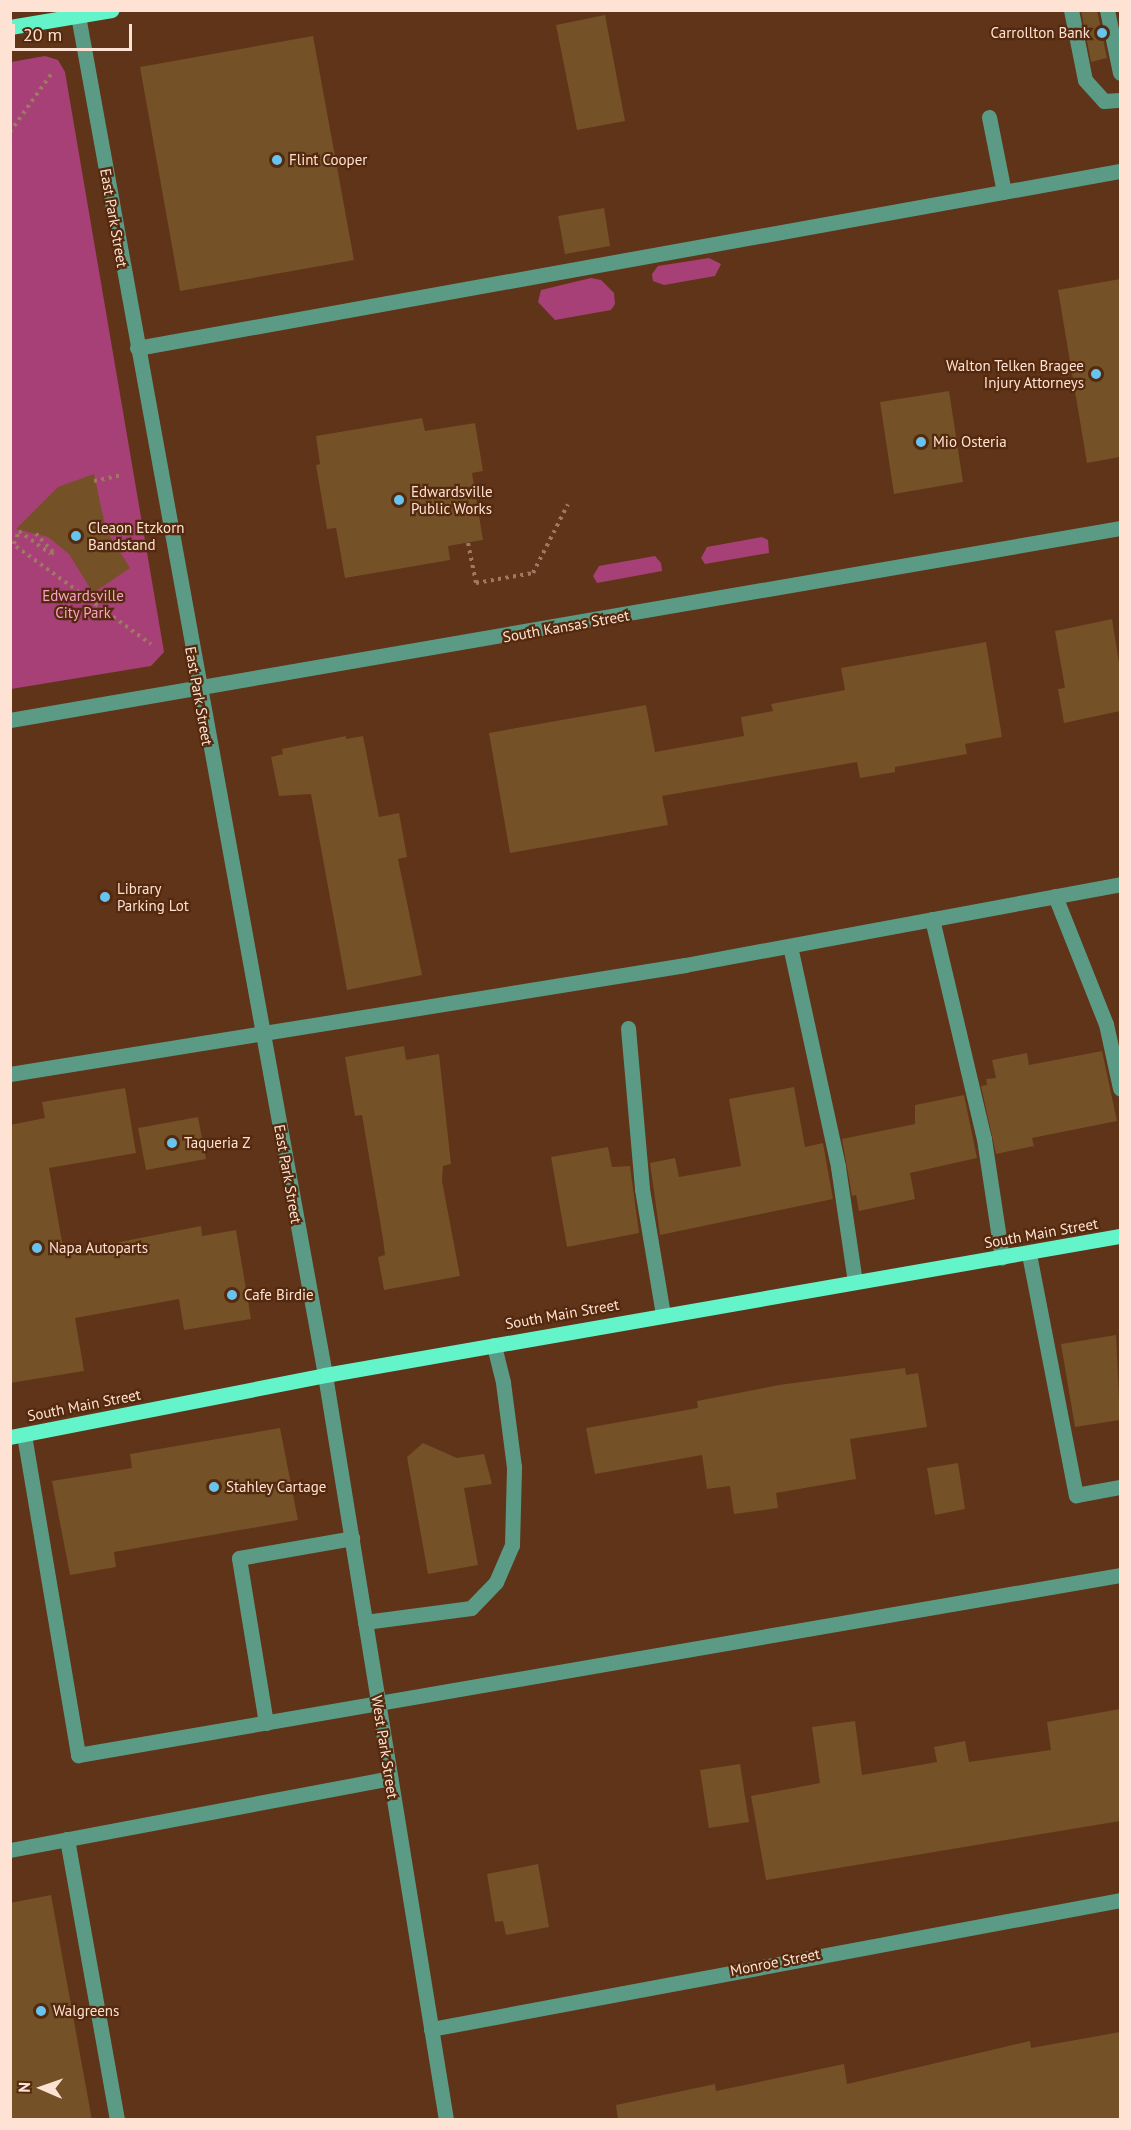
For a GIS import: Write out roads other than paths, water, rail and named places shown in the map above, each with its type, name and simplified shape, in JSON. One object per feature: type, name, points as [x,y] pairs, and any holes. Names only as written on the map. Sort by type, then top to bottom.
[{"type":"main road","points":[[10,27],[77,14],[112,10]]},
{"type":"main road","name":"South Main Street","points":[[17,1436],[325,1375],[663,1315],[1029,1254],[1120,1236]]},
{"type":"street","points":[[1071,10],[1085,80],[1104,101],[1120,100]]},
{"type":"street","points":[[1107,10],[1120,73]]},
{"type":"street","name":"East Park Street","points":[[77,14],[198,690],[325,1375]]},
{"type":"street","points":[[989,117],[1004,192]]},
{"type":"street","points":[[138,348],[1120,171]]},
{"type":"street","name":"South Kansas Street","points":[[10,720],[198,690],[1120,528]]},
{"type":"street","points":[[10,1074],[790,946],[1120,884]]},
{"type":"street","points":[[1055,896],[1106,1024],[1120,1088]]},
{"type":"street","points":[[932,919],[984,1139],[1002,1258]]},
{"type":"street","points":[[790,946],[838,1167],[855,1282]]},
{"type":"street","points":[[628,1028],[642,1189],[663,1315]]},
{"type":"street","points":[[1029,1254],[1076,1495],[1120,1487]]},
{"type":"street","points":[[365,1622],[471,1608],[496,1582],[512,1545],[514,1467],[503,1382],[494,1345]]},
{"type":"street","name":"West Park Street","points":[[325,1375],[446,2120]]},
{"type":"street","points":[[17,1436],[78,1755],[1120,1575]]},
{"type":"street","points":[[266,1723],[239,1558],[352,1538]]},
{"type":"street","points":[[10,1850],[390,1778]]},
{"type":"street","points":[[67,1839],[117,2120]]},
{"type":"street","name":"Monroe Street","points":[[430,2029],[1120,1900]]},
{"type":"place","name":"Carrollton Bank","points":[[1102,33]]},
{"type":"place","name":"Flint Cooper","points":[[277,160]]},
{"type":"place","name":"Walton Telken Bragee Injury Attorneys","points":[[1096,374]]},
{"type":"place","name":"Mio Osteria","points":[[921,442]]},
{"type":"place","name":"Edwardsville Public Works","points":[[399,500]]},
{"type":"place","name":"Cleaon Etzkorn Bandstand","points":[[76,536]]},
{"type":"place","name":"Library Parking Lot","points":[[105,897]]},
{"type":"place","name":"Taqueria Z","points":[[172,1143]]},
{"type":"place","name":"Napa Autoparts","points":[[37,1248]]},
{"type":"place","name":"Cafe Birdie","points":[[232,1295]]},
{"type":"place","name":"Stahley Cartage","points":[[214,1487]]},
{"type":"place","name":"Walgreens","points":[[41,2011]]},
{"type":"park label","name":"Edwardsville City Park","points":[[83,604]]}]
